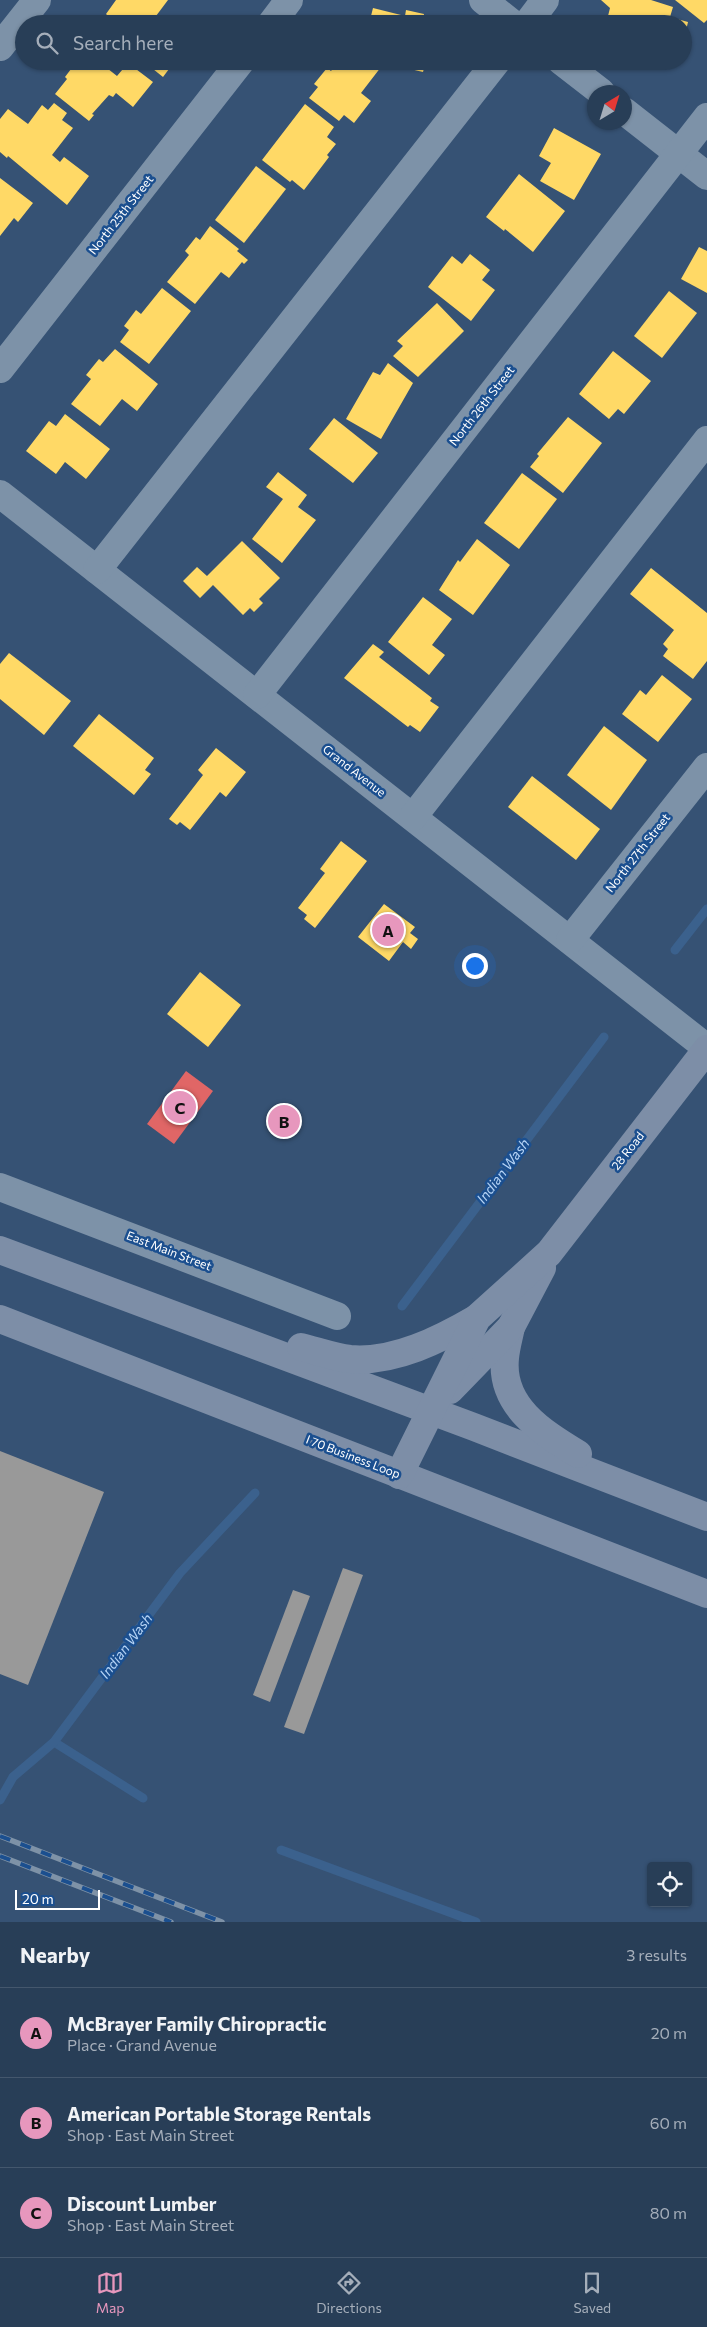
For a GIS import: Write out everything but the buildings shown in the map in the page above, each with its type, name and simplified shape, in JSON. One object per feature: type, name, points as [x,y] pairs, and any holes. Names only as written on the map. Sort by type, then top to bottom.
[{"type":"main road","name":"28 Road","points":[[399,1475],[477,1318],[549,1253],[707,1049]]},
{"type":"main road","points":[[0,1250],[707,1516]]},
{"type":"main road","name":"28 Road","points":[[430,1411],[511,1327],[549,1253]]},
{"type":"main road","points":[[181,1319],[350,1359],[379,1357],[403,1351],[453,1332],[477,1318]]},
{"type":"main road","name":"I 70 Business Loop","points":[[0,1319],[707,1594]]},
{"type":"main road","points":[[511,1327],[505,1359],[510,1393],[515,1405],[546,1434],[627,1486]]},
{"type":"street","points":[[25,15],[37,0]]},
{"type":"street","points":[[278,15],[290,0]]},
{"type":"street","points":[[483,0],[502,15]]},
{"type":"street","points":[[533,15],[545,0]]},
{"type":"street","points":[[0,47],[15,28]]},
{"type":"street","name":"North 25th Street","points":[[0,369],[235,70]]},
{"type":"street","points":[[97,570],[490,70]]},
{"type":"street","points":[[573,70],[592,85]]},
{"type":"street","points":[[632,117],[707,176]]},
{"type":"street","name":"North 26th Street","points":[[257,695],[707,117]]},
{"type":"street","points":[[413,817],[707,440]]},
{"type":"street","name":"Grand Avenue","points":[[0,494],[707,1049]]},
{"type":"street","name":"North 27th Street","points":[[570,940],[707,767]]},
{"type":"street","name":"East Main Street","points":[[0,1187],[337,1316]]},
{"type":"waterway","name":"Indian Wash","points":[[675,950],[707,909]]},
{"type":"waterway","name":"Indian Wash","points":[[402,1306],[604,1037]]},
{"type":"waterway","name":"Indian Wash","points":[[0,1800],[13,1777],[54,1742],[180,1573],[255,1493]]},
{"type":"waterway","points":[[54,1742],[143,1798]]},
{"type":"waterway","points":[[281,1850],[476,1922]]},
{"type":"railway","points":[[0,1836],[222,1922]]},
{"type":"railway","points":[[0,1856],[171,1922]]},
{"type":"place","name":"McBrayer Family Chiropractic","points":[[388,930]]},
{"type":"place","name":"Discount Lumber","points":[[180,1107]]},
{"type":"place","name":"American Portable Storage Rentals","points":[[284,1121]]}]
